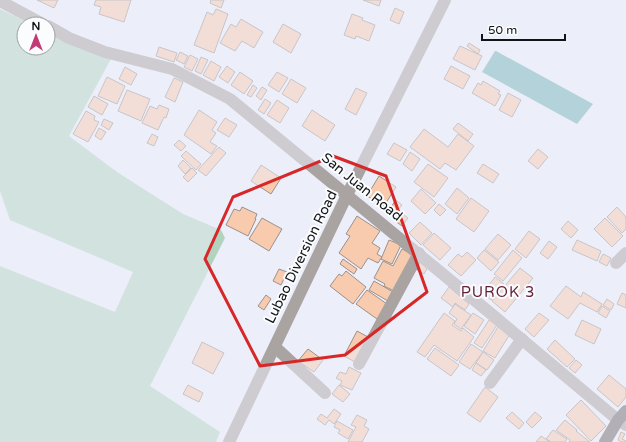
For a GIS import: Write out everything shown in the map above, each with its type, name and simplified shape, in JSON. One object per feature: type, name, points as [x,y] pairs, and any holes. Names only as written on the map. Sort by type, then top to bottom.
[{"type":"main road","points":[[605,442],[623,419]]},
{"type":"street","name":"Lubao Diversion Road","points":[[229,442],[347,195],[445,0]]},
{"type":"street","points":[[0,2],[27,16]]},
{"type":"street","name":"San Juan Road","points":[[56,31],[69,38],[105,52],[172,69],[230,99],[522,339],[623,419]]},
{"type":"street","points":[[359,364],[419,253]]},
{"type":"street","points":[[616,263],[626,253]]},
{"type":"street","points":[[490,383],[522,339]]},
{"type":"street","points":[[275,347],[324,392]]},
{"type":"highlighted area","points":[[333,156],[386,176],[427,292],[345,355],[260,366],[205,259],[233,197]]},
{"type":"green space","points":[[0,9],[16,17],[16,56],[56,56],[56,35],[111,59],[69,136],[117,172],[183,214],[221,230],[225,238],[150,386],[220,432],[216,442],[0,442],[0,266],[115,312],[133,272],[10,220],[0,191]]},
{"type":"water","points":[[495,51],[593,104],[577,124],[482,72]]},
{"type":"building","points":[[37,0],[58,0],[54,8]]},
{"type":"building","points":[[96,0],[131,0],[124,22],[99,14],[101,7],[94,5]]},
{"type":"building","points":[[211,0],[224,0],[221,8],[210,3]]},
{"type":"building","points":[[363,0],[381,0],[379,6]]},
{"type":"building","points":[[395,8],[404,12],[399,24],[390,20]]},
{"type":"building","points":[[216,9],[228,14],[214,53],[194,45],[207,12],[213,15]]},
{"type":"building","points":[[352,14],[375,25],[369,41],[356,36],[355,39],[344,35]]},
{"type":"building","points":[[241,19],[263,32],[254,48],[242,41],[235,51],[220,43],[231,24],[236,27]]},
{"type":"building","points":[[283,24],[301,34],[291,53],[273,42]]},
{"type":"building","points":[[469,43],[480,50],[478,54],[467,46]]},
{"type":"building","points":[[460,46],[482,56],[475,70],[453,59]]},
{"type":"building","points":[[159,47],[177,53],[174,62],[156,56]]},
{"type":"building","points":[[180,52],[188,56],[184,64],[176,60]]},
{"type":"building","points":[[190,55],[198,59],[192,71],[184,67]]},
{"type":"building","points":[[201,57],[208,60],[201,74],[195,71]]},
{"type":"building","points":[[211,61],[221,67],[214,81],[203,75]]},
{"type":"building","points":[[227,66],[235,72],[228,83],[219,77]]},
{"type":"building","points":[[451,66],[470,76],[463,89],[444,79]]},
{"type":"building","points":[[125,67],[137,74],[131,85],[119,79]]},
{"type":"building","points":[[240,72],[253,81],[244,94],[231,85]]},
{"type":"building","points":[[277,72],[288,78],[279,92],[268,85]]},
{"type":"building","points":[[107,77],[125,86],[117,104],[98,96]]},
{"type":"building","points":[[174,78],[183,82],[175,102],[165,97]]},
{"type":"building","points":[[291,79],[306,88],[297,103],[282,94]]},
{"type":"building","points":[[483,81],[500,91],[498,94],[501,95],[495,106],[472,93],[478,83],[481,85]]},
{"type":"building","points":[[253,85],[257,88],[251,97],[247,95]]},
{"type":"building","points":[[262,87],[267,90],[261,100],[256,96]]},
{"type":"building","points":[[356,88],[367,93],[356,115],[345,109]]},
{"type":"building","points":[[127,90],[150,99],[141,121],[118,111]]},
{"type":"building","points":[[508,93],[521,100],[512,117],[499,110]]},
{"type":"building","points":[[94,96],[108,104],[102,115],[88,107]]},
{"type":"building","points":[[265,99],[271,103],[264,114],[258,110]]},
{"type":"building","points":[[277,100],[289,108],[280,123],[267,115]]},
{"type":"building","points":[[159,105],[169,109],[166,118],[164,117],[158,130],[142,123],[150,106],[157,109]]},
{"type":"building","points":[[199,110],[217,122],[212,130],[216,133],[210,142],[217,146],[211,154],[184,135]]},
{"type":"building","points":[[312,110],[335,125],[325,141],[302,126]]},
{"type":"building","points":[[86,111],[95,116],[94,120],[99,122],[88,142],[73,134]]},
{"type":"building","points":[[225,118],[237,125],[229,137],[217,130]]},
{"type":"building","points":[[104,119],[113,123],[109,130],[101,125]]},
{"type":"building","points":[[458,123],[473,134],[468,141],[453,129]]},
{"type":"building","points":[[99,128],[106,132],[101,140],[95,136]]},
{"type":"building","points":[[424,129],[448,147],[458,134],[474,146],[456,170],[445,163],[440,169],[410,147]]},
{"type":"building","points":[[152,134],[158,137],[154,146],[147,143]]},
{"type":"building","points":[[179,140],[186,146],[181,151],[174,145]]},
{"type":"building","points":[[394,143],[407,150],[400,161],[387,154]]},
{"type":"building","points":[[219,147],[226,153],[206,176],[198,170]]},
{"type":"building","points":[[538,149],[548,157],[538,169],[528,161]]},
{"type":"building","points":[[186,151],[201,164],[196,170],[181,156]]},
{"type":"building","points":[[410,152],[420,159],[412,171],[403,164]]},
{"type":"building","points":[[183,160],[191,168],[185,174],[178,166]]},
{"type":"building","points":[[428,164],[448,178],[434,197],[414,182]]},
{"type":"building","points":[[483,164],[499,174],[493,183],[477,173]]},
{"type":"building","points":[[261,165],[281,178],[271,194],[251,181]]},
{"type":"building","points":[[192,168],[197,173],[188,182],[183,177]]},
{"type":"building","points":[[379,176],[396,187],[384,206],[367,196]]},
{"type":"building","points":[[457,188],[469,198],[457,214],[445,204]]},
{"type":"building","points":[[421,189],[436,203],[425,214],[411,201]]},
{"type":"building","points":[[471,198],[489,211],[474,232],[456,219]]},
{"type":"building","points":[[396,200],[402,205],[396,212],[391,207]]},
{"type":"building","points":[[439,204],[446,210],[440,216],[434,210]]},
{"type":"building","points":[[242,207],[257,214],[248,236],[226,225],[234,209],[240,211]]},
{"type":"building","points":[[617,207],[626,217],[626,229],[622,233],[607,217]]},
{"type":"building","points":[[400,212],[408,218],[402,226],[394,220]]},
{"type":"building","points":[[357,216],[380,231],[372,243],[380,248],[377,254],[382,257],[378,263],[368,258],[361,269],[339,253],[350,236],[346,234]]},
{"type":"building","points":[[262,218],[282,229],[269,251],[249,239]]},
{"type":"building","points":[[605,218],[623,236],[612,247],[594,229]]},
{"type":"building","points":[[568,221],[578,230],[571,238],[561,229]]},
{"type":"building","points":[[420,222],[432,233],[421,245],[409,233]]},
{"type":"building","points":[[529,231],[540,239],[526,258],[515,249]]},
{"type":"building","points":[[434,233],[451,248],[440,260],[423,245]]},
{"type":"building","points":[[498,234],[511,245],[498,260],[485,249]]},
{"type":"building","points":[[389,240],[401,245],[392,264],[381,259]]},
{"type":"building","points":[[577,240],[601,251],[597,261],[572,250]]},
{"type":"building","points":[[549,241],[557,247],[548,259],[540,253]]},
{"type":"building","points":[[402,249],[414,255],[396,292],[384,286],[385,284],[374,278],[383,261],[393,266]]},
{"type":"building","points":[[484,250],[499,262],[491,271],[477,258]]},
{"type":"building","points":[[513,250],[522,258],[503,281],[494,274]]},
{"type":"building","points":[[467,252],[476,260],[461,276],[448,265],[458,254],[462,257]]},
{"type":"building","points":[[603,254],[611,258],[607,266],[599,262]]},
{"type":"building","points":[[343,259],[357,269],[354,274],[340,264]]},
{"type":"building","points":[[420,262],[428,267],[424,274],[416,269]]},
{"type":"building","points":[[520,268],[533,278],[505,312],[492,301]]},
{"type":"building","points":[[279,269],[287,272],[281,285],[273,281]]},
{"type":"building","points":[[346,271],[366,287],[353,304],[330,286],[339,274],[342,276]]},
{"type":"building","points":[[495,277],[504,284],[491,300],[483,293]]},
{"type":"building","points":[[374,281],[393,292],[388,301],[369,290]]},
{"type":"building","points":[[566,286],[581,297],[583,292],[602,304],[597,312],[580,303],[568,319],[550,306]]},
{"type":"building","points":[[449,287],[469,304],[465,310],[455,303],[453,307],[441,298]]},
{"type":"building","points":[[367,290],[387,304],[377,319],[356,304]]},
{"type":"building","points":[[622,293],[626,295],[626,308],[617,304]]},
{"type":"building","points":[[266,295],[271,299],[264,310],[258,306]]},
{"type":"building","points":[[607,299],[614,304],[611,310],[603,305]]},
{"type":"building","points":[[455,304],[471,315],[461,329],[454,324],[457,319],[449,313]]},
{"type":"building","points":[[602,306],[610,311],[606,318],[598,313]]},
{"type":"building","points":[[444,313],[455,321],[452,325],[461,331],[463,328],[474,337],[457,361],[434,345],[425,357],[417,352]]},
{"type":"building","points":[[473,313],[484,320],[475,334],[464,326]]},
{"type":"building","points":[[539,313],[549,320],[534,337],[525,329]]},
{"type":"building","points":[[489,320],[497,325],[482,348],[474,343]]},
{"type":"building","points":[[582,320],[601,329],[594,344],[575,335]]},
{"type":"building","points":[[498,327],[510,334],[495,358],[483,351]]},
{"type":"building","points":[[357,331],[368,337],[355,362],[344,356]]},
{"type":"building","points":[[555,340],[575,359],[567,367],[547,349]]},
{"type":"building","points":[[202,342],[224,353],[213,374],[192,363]]},
{"type":"building","points":[[471,344],[483,352],[470,369],[459,362]]},
{"type":"building","points":[[435,348],[459,365],[451,376],[427,359]]},
{"type":"building","points":[[308,349],[323,360],[314,372],[298,361]]},
{"type":"building","points":[[483,352],[494,360],[487,370],[476,363]]},
{"type":"building","points":[[576,360],[582,365],[575,373],[569,368]]},
{"type":"building","points":[[476,363],[486,370],[481,376],[472,370]]},
{"type":"building","points":[[349,367],[361,373],[352,390],[340,385],[342,381],[336,378],[340,372],[346,374]]},
{"type":"building","points":[[609,375],[626,389],[626,397],[618,407],[597,389]]},
{"type":"building","points":[[188,385],[203,393],[199,402],[183,394]]},
{"type":"building","points":[[339,385],[350,394],[343,402],[332,394]]},
{"type":"building","points":[[485,387],[498,397],[480,422],[467,413]]},
{"type":"building","points":[[581,400],[606,426],[591,441],[566,415]]},
{"type":"building","points":[[334,409],[341,414],[334,424],[329,420],[325,425],[317,419],[321,414],[327,418]]},
{"type":"building","points":[[512,412],[524,423],[519,429],[506,418]]},
{"type":"building","points":[[535,412],[542,418],[532,428],[526,422]]},
{"type":"building","points":[[357,415],[367,420],[364,426],[369,429],[362,442],[348,442],[356,427],[351,425]]},
{"type":"building","points":[[565,420],[590,442],[569,442],[570,440],[556,430]]},
{"type":"building","points":[[337,421],[353,430],[348,439],[338,433],[340,430],[334,427]]},
{"type":"building","points":[[553,430],[567,439],[565,442],[551,442],[546,439]]},
{"type":"building","points":[[621,432],[625,434],[622,439],[626,442],[621,442],[618,440]]},
{"type":"building","points":[[541,436],[550,442],[536,442]]},
{"type":"district","name":"PUROK 3","points":[[498,292]]}]
